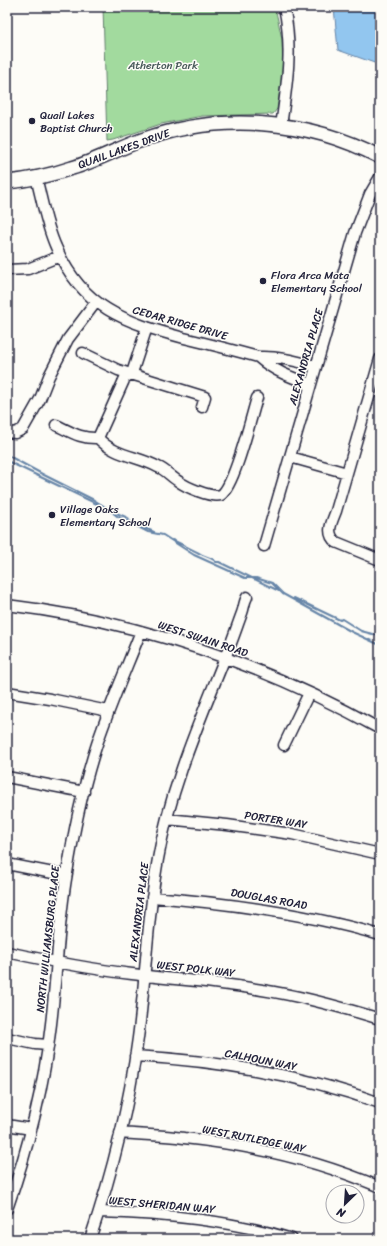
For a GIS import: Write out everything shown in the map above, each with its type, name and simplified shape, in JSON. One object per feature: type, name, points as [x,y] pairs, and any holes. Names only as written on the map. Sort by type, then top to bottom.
[{"type":"main road","name":"QUAIL LAKES DRIVE","points":[[7,182],[36,177],[72,168],[143,139],[168,131],[194,126],[226,123],[255,123],[305,130],[331,136],[380,157]]},
{"type":"street","points":[[281,126],[289,71],[289,45],[284,7]]},
{"type":"street","name":"CEDAR RIDGE DRIVE","points":[[36,177],[48,224],[60,256],[74,280],[96,302],[120,317],[146,327],[258,357],[270,356],[315,366]]},
{"type":"street","name":"ALEXANDRIA PLACE","points":[[264,546],[315,366],[355,233],[370,194],[380,177]]},
{"type":"street","points":[[7,270],[28,269],[60,256]]},
{"type":"street","points":[[7,432],[15,433],[23,429],[40,399],[49,376],[68,339],[96,302]]},
{"type":"street","points":[[98,438],[125,378],[132,373],[146,327]]},
{"type":"street","points":[[83,353],[118,370],[132,373],[148,380],[205,397],[202,407]]},
{"type":"street","name":"CEDAR RIDGE DRIVE","points":[[258,357],[270,367],[288,376],[310,384]]},
{"type":"street","points":[[380,359],[330,529],[330,536],[336,542],[380,560]]},
{"type":"street","points":[[98,438],[105,446],[147,461],[160,467],[179,482],[210,496],[217,496],[225,493],[231,481],[244,446],[257,398]]},
{"type":"street","points":[[56,425],[80,437],[89,439],[98,438]]},
{"type":"street","points":[[290,457],[347,473]]},
{"type":"street","name":"ALEXANDRIA PLACE","points":[[90,1239],[99,1212],[120,1134],[135,1056],[152,897],[158,857],[167,819],[181,769],[225,658],[247,597]]},
{"type":"street","name":"WEST SWAIN ROAD","points":[[7,605],[48,610],[100,621],[171,639],[265,673],[309,693],[380,729]]},
{"type":"street","name":"NORTH WILLIAMSBURG PLACE","points":[[7,1209],[23,1160],[31,1129],[48,1046],[66,874],[75,829],[97,744],[108,711],[141,631]]},
{"type":"street","points":[[7,692],[108,711]]},
{"type":"street","points":[[284,745],[309,693]]},
{"type":"street","points":[[7,777],[84,792]]},
{"type":"street","name":"PORTER WAY","points":[[167,819],[292,834],[380,854]]},
{"type":"street","points":[[7,864],[66,874]]},
{"type":"street","name":"DOUGLAS ROAD","points":[[152,897],[232,904],[280,912],[342,925],[380,935]]},
{"type":"street","name":"WEST POLK WAY","points":[[7,952],[57,962],[144,976],[220,983],[264,990],[345,1008],[380,1019]]},
{"type":"street","points":[[7,1038],[48,1046]]},
{"type":"street","name":"CALHOUN WAY","points":[[135,1056],[205,1062],[269,1072],[310,1082],[380,1103]]},
{"type":"street","points":[[7,1125],[31,1129]]},
{"type":"street","name":"WEST RUTLEDGE WAY","points":[[120,1134],[185,1138],[264,1151],[307,1162],[380,1187]]},
{"type":"street","name":"WEST SHERIDAN WAY","points":[[99,1212],[175,1216],[218,1222],[254,1229],[292,1239]]},
{"type":"green space","name":"Atherton Park","points":[[103,7],[275,7],[282,39],[283,70],[277,109],[273,114],[202,116],[161,124],[107,141]]},
{"type":"water","points":[[334,7],[380,7],[380,65],[338,50]]},
{"type":"waterway","points":[[7,455],[94,500],[117,516],[148,532],[163,535],[194,555],[245,578],[256,578],[272,583],[283,594],[352,632],[380,645]]},
{"type":"waterway","points":[[7,461],[99,505]]},
{"type":"waterway","points":[[112,511],[128,518],[129,521],[154,532]]},
{"type":"waterway","points":[[172,540],[279,591]]},
{"type":"waterway","points":[[294,598],[340,620],[342,619],[361,631],[380,636]]},
{"type":"place","name":"Quail Lakes Baptist Church","points":[[32,121]]},
{"type":"place","name":"Flora Arca Mata Elementary School","points":[[263,281]]},
{"type":"place","name":"Village Oaks Elementary School","points":[[52,515]]}]
